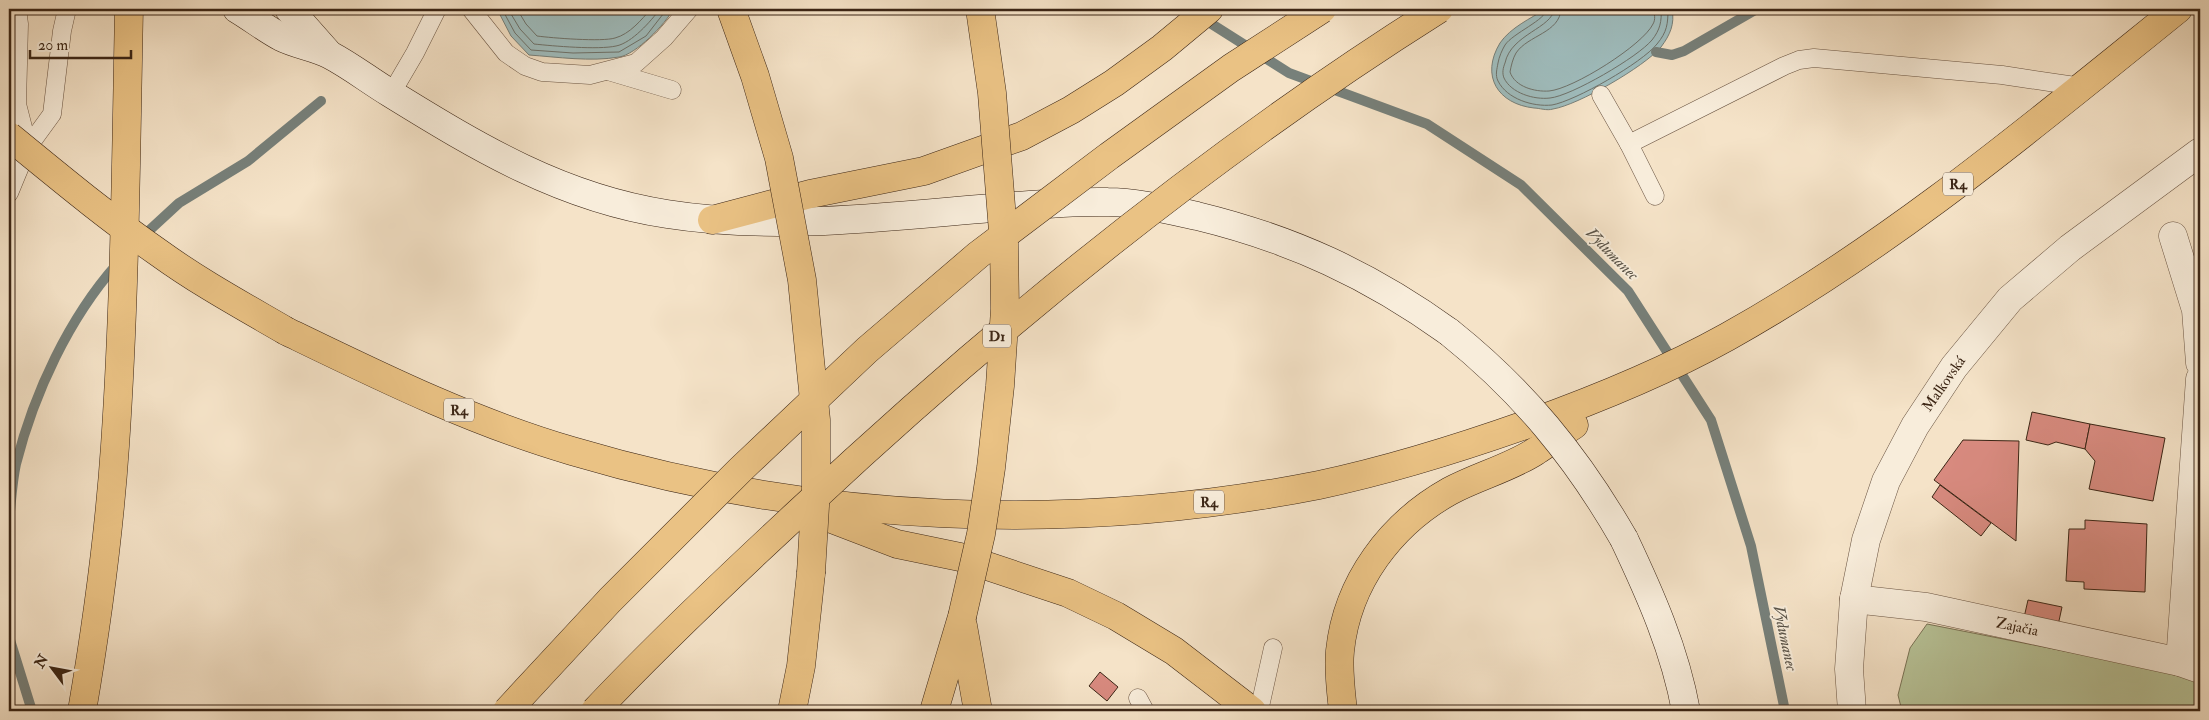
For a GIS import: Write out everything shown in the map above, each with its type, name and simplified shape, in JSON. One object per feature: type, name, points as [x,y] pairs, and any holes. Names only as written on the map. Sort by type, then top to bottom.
[{"type":"highway","points":[[82,711],[105,556],[115,446],[122,306],[129,9]]},
{"type":"highway","points":[[731,9],[755,76],[779,158],[802,280],[816,420],[816,489],[811,573],[801,666],[792,711]]},
{"type":"highway","points":[[934,711],[962,617],[981,534],[991,468],[1005,309],[1004,244],[992,92],[980,9]]},
{"type":"highway","points":[[712,220],[810,194],[924,171],[982,152],[1022,136],[1071,110],[1162,48],[1209,9]]},
{"type":"highway","points":[[507,711],[610,600],[740,470],[875,343],[978,255],[1109,156],[1231,68],[1322,9]]},
{"type":"highway","name":"D1","points":[[595,711],[729,578],[847,467],[991,340],[1116,239],[1249,139],[1374,50],[1439,9]]},
{"type":"highway","name":"R4","points":[[19,142],[74,190],[160,254],[224,295],[286,331],[390,381],[506,429],[568,450],[640,470],[770,496],[887,511],[1044,516],[1129,512],[1243,498],[1324,484],[1396,466],[1486,439],[1567,410],[1632,383],[1722,340],[1805,291],[1908,222],[1994,157],[2178,9]]},
{"type":"highway","points":[[1344,711],[1340,682],[1340,651],[1346,618],[1355,591],[1372,561],[1388,539],[1418,513],[1449,492],[1535,452],[1632,383]]},
{"type":"highway","points":[[770,496],[897,544],[960,557],[1068,592],[1116,616],[1174,651],[1252,711]]},
{"type":"highway","points":[[962,617],[978,711]]},
{"type":"main road","points":[[238,9],[282,37],[328,54],[391,94],[501,158],[573,191],[664,214],[712,220],[818,221],[1038,205],[1109,202],[1169,210],[1273,237],[1325,259],[1380,287],[1449,332],[1502,378],[1528,404],[1564,446],[1598,494],[1624,539],[1647,589],[1669,645],[1686,711]]},
{"type":"main road","points":[[289,9],[328,54]]},
{"type":"main road","name":"Malkovská","points":[[1852,711],[1849,669],[1854,599],[1866,540],[1886,482],[1915,426],[1954,367],[2010,299],[2070,248],[2200,152]]},
{"type":"main road","points":[[2173,236],[2196,310],[2200,363]]},
{"type":"main road","name":"Zajačia","points":[[1854,599],[1926,608],[2190,665],[2200,379]]},
{"type":"lane","points":[[9,193],[19,142],[17,104],[19,24],[17,9]]},
{"type":"lane","points":[[19,142],[52,114],[62,31],[67,9]]},
{"type":"lane","points":[[391,94],[415,53],[437,9]]},
{"type":"lane","points":[[471,9],[506,53],[525,66],[542,72],[590,74],[636,63],[664,38],[690,9]]},
{"type":"lane","points":[[1629,144],[1784,66],[1799,60],[1814,58],[2002,75],[2082,87]]},
{"type":"lane","points":[[608,71],[672,90]]},
{"type":"lane","points":[[1601,95],[1629,144],[1655,196]]},
{"type":"lane","points":[[1259,711],[1273,648]]},
{"type":"green space","points":[[1927,624],[2181,674],[2200,676],[2200,711],[1902,711],[1898,695],[1910,648]]},
{"type":"water","points":[[497,9],[673,9],[664,23],[633,51],[619,57],[586,59],[529,55],[511,36]]},
{"type":"water","points":[[1546,9],[1672,9],[1673,20],[1669,34],[1661,47],[1640,65],[1594,93],[1564,106],[1546,110],[1521,105],[1511,101],[1502,94],[1492,77],[1492,67],[1494,55],[1504,38],[1521,24]]},
{"type":"building","points":[[2032,412],[2090,424],[2085,449],[2056,442],[2048,445],[2026,440]]},
{"type":"building","points":[[2090,424],[2165,438],[2153,501],[2089,489],[2095,461],[2085,449]]},
{"type":"building","points":[[1963,440],[2019,441],[2016,541],[1934,480]]},
{"type":"building","points":[[1940,485],[1991,523],[1981,536],[1932,497]]},
{"type":"building","points":[[2085,520],[2147,524],[2145,592],[2084,589],[2084,582],[2066,581],[2069,529],[2085,529]]},
{"type":"building","points":[[2028,600],[2062,607],[2057,630],[2023,622]]},
{"type":"building","points":[[1100,672],[1118,687],[1107,701],[1089,686]]},
{"type":"waterway","name":"Vydumanec","points":[[1188,9],[1289,73],[1427,124],[1521,185],[1628,291],[1711,420],[1751,546],[1785,711]]},
{"type":"waterway","points":[[1656,52],[1672,55],[1684,51],[1757,9]]},
{"type":"waterway","points":[[141,238],[179,203],[248,161],[321,101]]},
{"type":"waterway","points":[[9,521],[16,464],[43,384],[69,332],[100,285],[117,264]]},
{"type":"waterway","points":[[9,616],[10,640],[32,711]]}]
